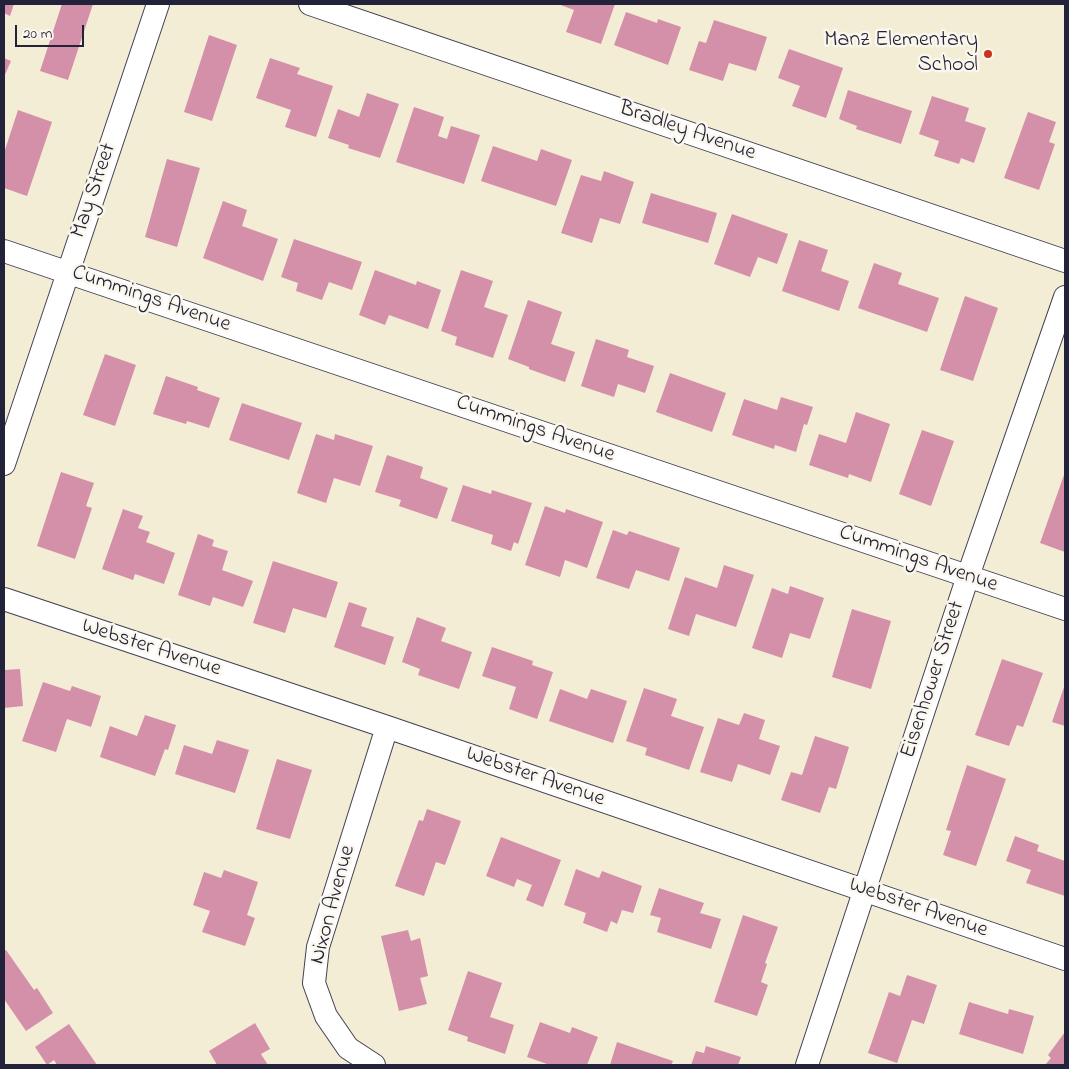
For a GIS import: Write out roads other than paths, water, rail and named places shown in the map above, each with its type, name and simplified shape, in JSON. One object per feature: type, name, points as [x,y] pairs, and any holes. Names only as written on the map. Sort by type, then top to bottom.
[{"type":"street","name":"May Street","points":[[4,464],[158,4]]},
{"type":"street","name":"Bradley Avenue","points":[[310,4],[1065,260]]},
{"type":"street","name":"Cummings Avenue","points":[[4,251],[1065,610]]},
{"type":"street","name":"Eisenhower Street","points":[[806,1065],[968,576],[1065,296]]},
{"type":"street","name":"Webster Avenue","points":[[4,599],[387,727],[1065,959]]},
{"type":"street","name":"Nixon Avenue","points":[[374,1065],[348,1048],[326,1016],[314,984],[318,947],[387,727]]},
{"type":"place","name":"Manz Elementary School","points":[[988,54]]}]
